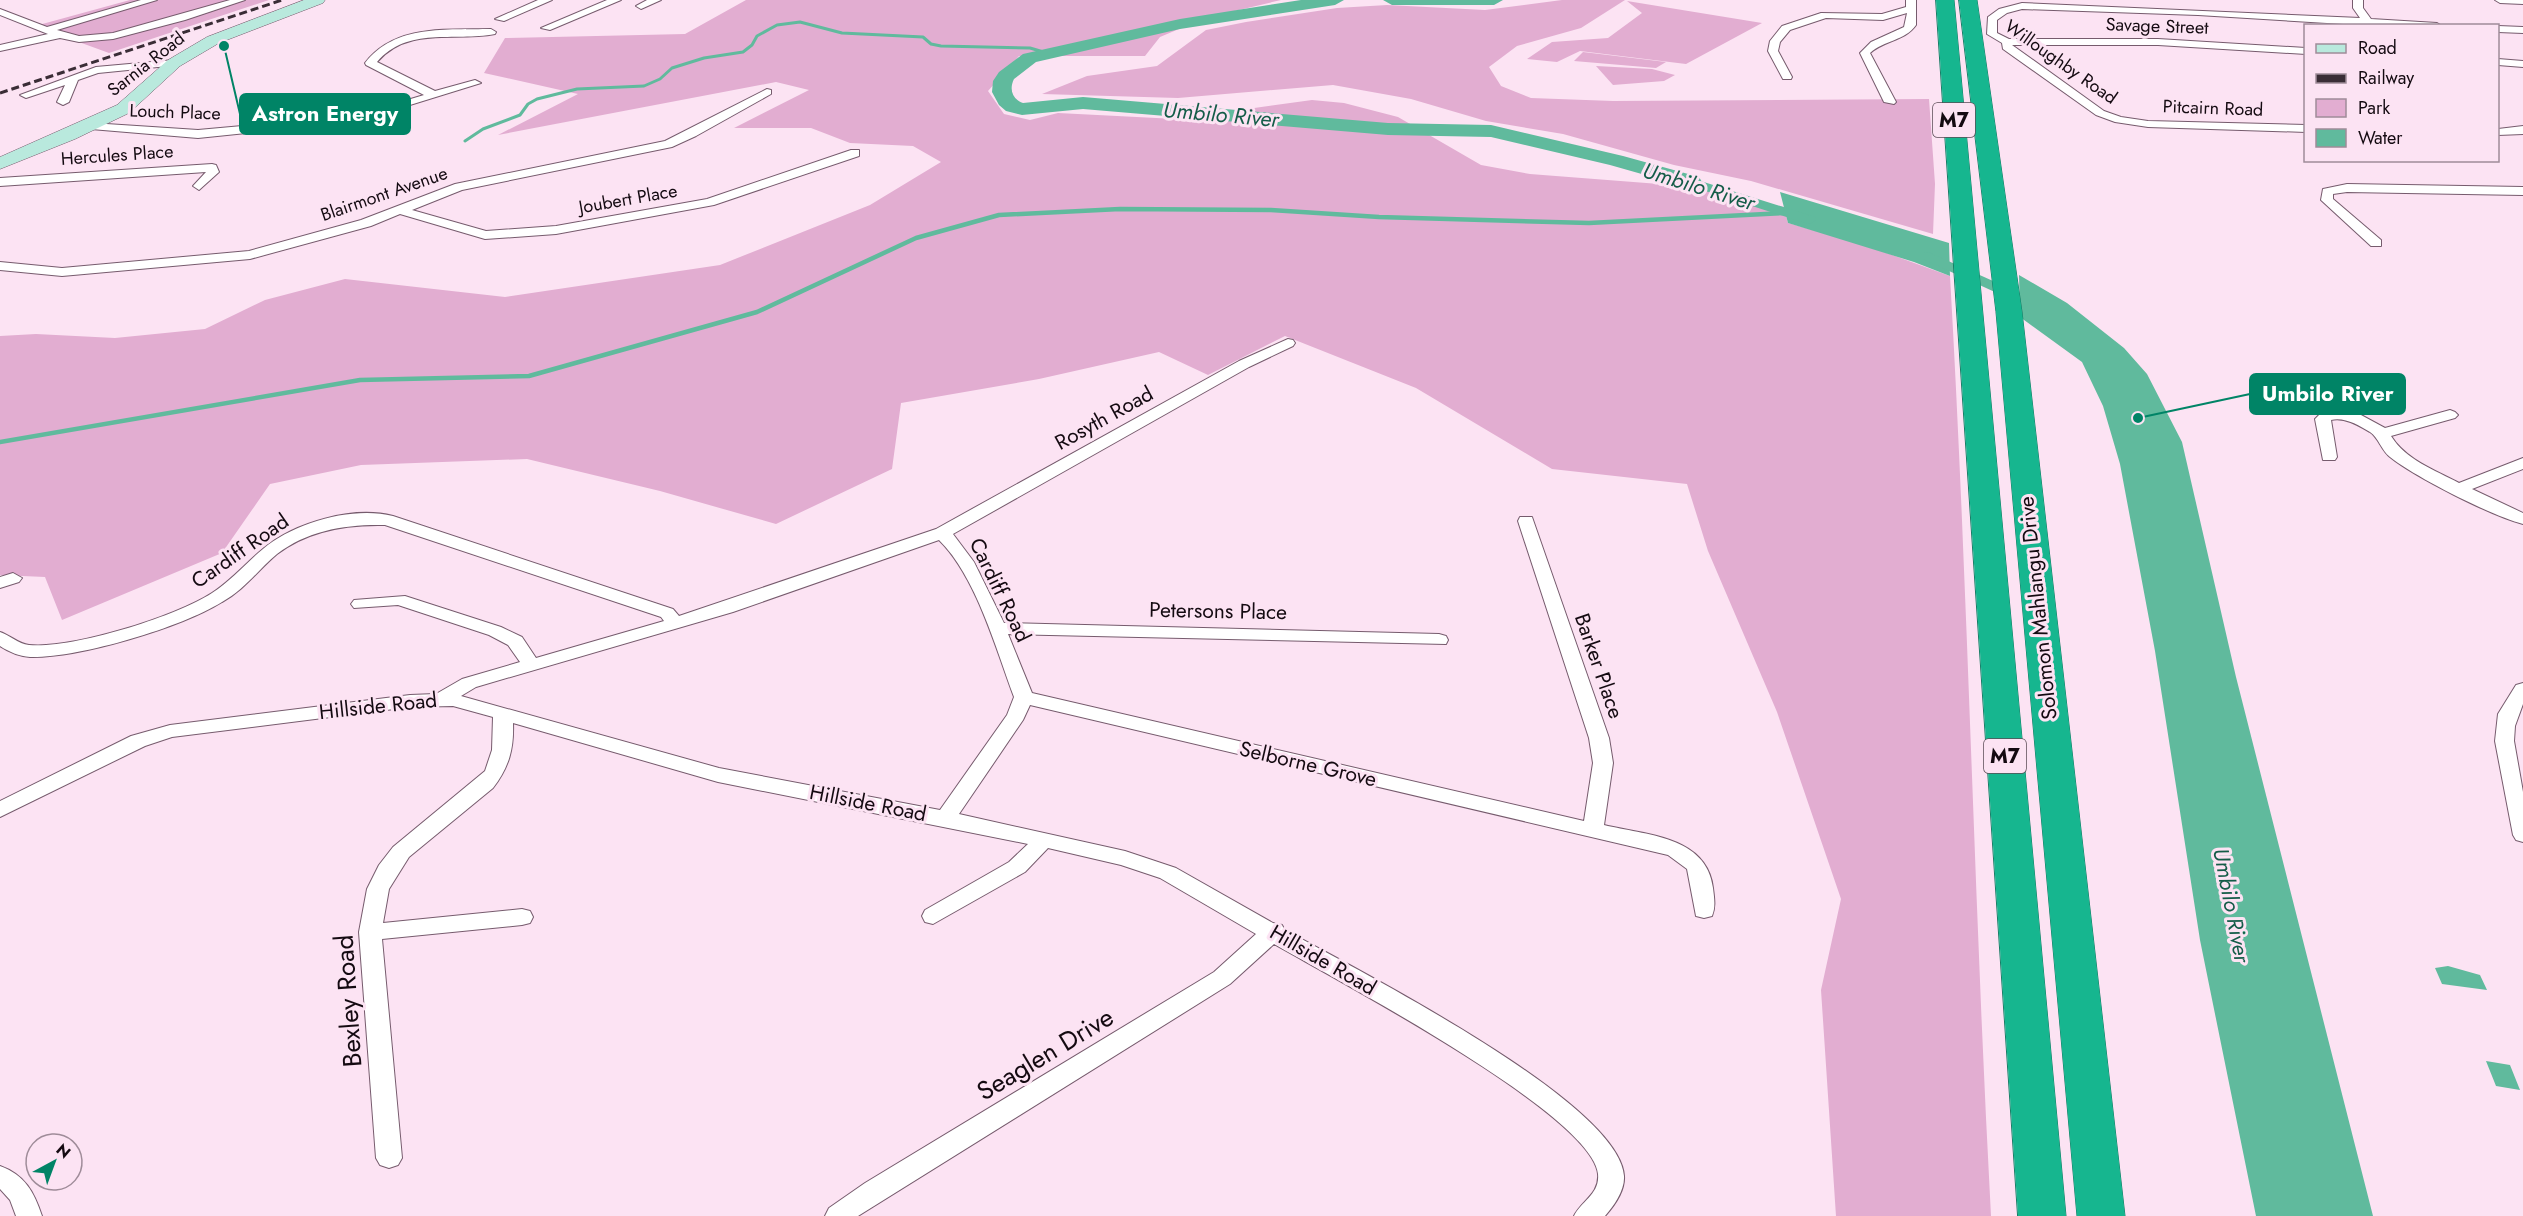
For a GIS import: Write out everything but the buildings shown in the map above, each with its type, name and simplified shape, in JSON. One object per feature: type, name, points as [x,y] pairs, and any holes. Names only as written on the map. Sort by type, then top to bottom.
[{"type":"highway","name":"Solomon Mahlangu Drive","points":[[1945,0],[2042,1216]]},
{"type":"highway","name":"Solomon Mahlangu Drive","points":[[1968,0],[2009,312],[2079,1015],[2102,1216]]},
{"type":"main road","name":"Sarnia Road","points":[[0,164],[91,126],[123,109],[174,63],[222,36],[318,0]]},
{"type":"street","points":[[50,29],[152,0]]},
{"type":"street","points":[[0,12],[62,34],[89,39],[160,23],[240,0]]},
{"type":"street","points":[[500,19],[547,0]]},
{"type":"street","points":[[546,27],[616,0]]},
{"type":"street","points":[[641,6],[656,0]]},
{"type":"street","points":[[2358,0],[2358,8],[2368,22]]},
{"type":"street","points":[[2500,0],[2523,1]]},
{"type":"street","points":[[1787,77],[1773,51],[1775,41],[1786,27],[1824,15],[1887,17],[1910,4],[1912,22],[1908,29],[1869,47],[1865,53],[1883,84],[1890,102]]},
{"type":"street","points":[[2051,4],[2403,24]]},
{"type":"street","name":"Willoughby Road","points":[[2051,4],[2018,7],[1996,15],[1992,19],[1992,34],[2007,42],[2007,47],[2100,113],[2119,120]]},
{"type":"street","points":[[2499,29],[2523,30]]},
{"type":"street","points":[[434,95],[370,63],[380,52],[410,37],[491,32]]},
{"type":"street","points":[[0,48],[62,34]]},
{"type":"street","name":"Savage Street","points":[[2007,42],[2034,40],[2158,42],[2304,51]]},
{"type":"street","points":[[2499,62],[2523,64]]},
{"type":"street","points":[[26,95],[106,68],[174,63]]},
{"type":"street","points":[[63,102],[74,77]]},
{"type":"street","name":"Louch Place","points":[[91,126],[175,133],[255,130],[312,121],[355,119],[475,83]]},
{"type":"street","name":"Blairmont Avenue","points":[[0,266],[62,272],[230,258],[282,246],[403,211],[459,187],[668,144],[692,135],[767,92]]},
{"type":"street","name":"Pitcairn Road","points":[[2119,120],[2148,124],[2304,129]]},
{"type":"street","points":[[2499,132],[2523,130]]},
{"type":"street","name":"Joubert Place","points":[[403,211],[485,235],[556,230],[710,202],[855,153]]},
{"type":"street","name":"Hercules Place","points":[[0,182],[212,168],[213,172],[199,186]]},
{"type":"street","points":[[2376,243],[2327,200],[2327,192],[2347,188],[2523,191]]},
{"type":"street","name":"Rosyth Road","points":[[942,533],[1244,364],[1288,343]]},
{"type":"street","points":[[2329,457],[2323,418],[2327,415],[2349,416],[2382,434],[2397,455],[2458,489],[2523,519]]},
{"type":"street","points":[[2382,434],[2450,415]]},
{"type":"street","points":[[2458,489],[2523,463]]},
{"type":"street","name":"Cardiff Road","points":[[0,639],[16,649],[46,651],[90,642],[171,618],[224,594],[286,541],[324,526],[372,519],[387,520],[585,584],[667,612],[674,622]]},
{"type":"street","name":"Barker Place","points":[[1526,521],[1599,738],[1604,763],[1593,829]]},
{"type":"street","name":"Cardiff Road","points":[[442,699],[469,683],[530,663],[727,608],[942,533],[957,546],[997,628],[1024,697]]},
{"type":"street","points":[[360,604],[399,600],[495,631],[515,641],[530,663]]},
{"type":"street","name":"Petersons Place","points":[[997,628],[1439,640]]},
{"type":"street","points":[[2523,689],[2508,714],[2505,728],[2506,750],[2523,835]]},
{"type":"street","points":[[945,818],[1016,716],[1024,697]]},
{"type":"street","name":"Selborne Grove","points":[[1024,697],[1593,829],[1685,854],[1696,861],[1701,873],[1704,910]]},
{"type":"street","name":"Hillside Road","points":[[0,810],[138,741],[170,731],[442,699],[503,712],[674,764],[718,775],[945,818],[1125,858],[1168,873],[1274,931],[1491,1058],[1549,1102],[1596,1145],[1611,1170],[1609,1192],[1587,1216]]},
{"type":"street","name":"Bexley Road","points":[[389,1158],[370,932],[378,889],[387,870],[401,852],[486,783],[498,769],[504,754],[503,712]]},
{"type":"street","points":[[933,916],[1017,867],[1043,841]]},
{"type":"street","points":[[370,932],[522,917]]},
{"type":"street","name":"Seaglen Drive","points":[[838,1216],[874,1191],[1222,978],[1274,931]]},
{"type":"street","points":[[0,1177],[6,1178],[21,1193],[29,1216]]},
{"type":"green space","points":[[130,0],[269,0],[109,53],[35,26]]},
{"type":"green space","points":[[746,0],[1281,0],[1205,18],[1160,37],[1145,56],[1019,56],[988,91],[1004,114],[1030,120],[1058,113],[1176,119],[1312,100],[1344,103],[1398,117],[1481,165],[1530,174],[1685,186],[1784,207],[1788,223],[1862,244],[1950,276],[1991,1216],[1836,1216],[1821,990],[1841,899],[1777,712],[1708,551],[1687,484],[1552,469],[1416,388],[1285,336],[1208,375],[1159,352],[1039,379],[901,403],[892,469],[776,524],[660,491],[527,459],[361,465],[270,484],[222,553],[62,620],[45,577],[0,575],[0,336],[36,334],[115,338],[205,329],[265,300],[345,279],[505,297],[720,265],[870,205],[941,162],[913,146],[850,143],[811,128],[734,128],[809,90],[776,82],[498,135],[578,94],[484,73],[505,38],[685,34]]},
{"type":"green space","points":[[1562,0],[1625,0],[1581,28],[1517,46],[1489,67],[1501,86],[1531,98],[1613,101],[1929,99],[1935,184],[1933,234],[1751,181],[1674,165],[1563,134],[1486,121],[1411,99],[1333,85],[1178,98],[1042,94],[1087,76],[1157,66],[1206,30],[1246,22],[1337,8],[1387,5],[1485,10]]},
{"type":"green space","points":[[1627,1],[1762,23],[1686,64],[1580,51],[1557,62],[1527,59],[1552,42],[1608,38],[1642,13]]},
{"type":"green space","points":[[1583,52],[1666,62],[1656,68],[1574,61]]},
{"type":"green space","points":[[1596,66],[1652,69],[1675,75],[1664,81],[1613,85]]},
{"type":"water","points":[[1780,192],[1949,243],[1950,276],[1914,262],[1788,223]]},
{"type":"water","points":[[2019,275],[2067,303],[2124,348],[2147,374],[2182,442],[2236,677],[2373,1216],[2256,1216],[2200,940],[2155,651],[2120,464],[2103,406],[2082,362],[2020,317]]},
{"type":"water","points":[[2448,966],[2480,975],[2487,990],[2442,984],[2435,968]]},
{"type":"water","points":[[2486,1061],[2510,1065],[2520,1090],[2496,1086]]},
{"type":"waterway","name":"Umbilo River","points":[[1335,0],[1180,24],[1030,58],[1006,76],[1002,92],[1006,101],[1013,107],[1022,109],[1083,103],[1388,129],[1491,131],[1616,160],[1691,182]]},
{"type":"waterway","name":"Umbilo River","points":[[1392,0],[1494,0]]},
{"type":"waterway","points":[[465,141],[483,129],[520,115],[528,104],[537,99],[577,89],[644,86],[660,79],[672,68],[704,58],[743,52],[752,45],[757,36],[777,25],[800,22],[842,33],[923,37],[931,44],[941,46],[1030,48],[1047,53]]},
{"type":"waterway","name":"Umbilo River","points":[[1691,182],[1810,220]]},
{"type":"waterway","points":[[0,442],[360,380],[529,376],[757,312],[916,238],[999,215],[1120,209],[1271,210],[1379,217],[1589,223],[1783,213]]},
{"type":"waterway","name":"Umbilo River","points":[[1928,256],[2015,296]]},
{"type":"railway","points":[[0,93],[282,0]]},
{"type":"place","name":"Astron Energy","points":[[224,46]]},
{"type":"place","name":"Umbilo River","points":[[2138,418]]}]
